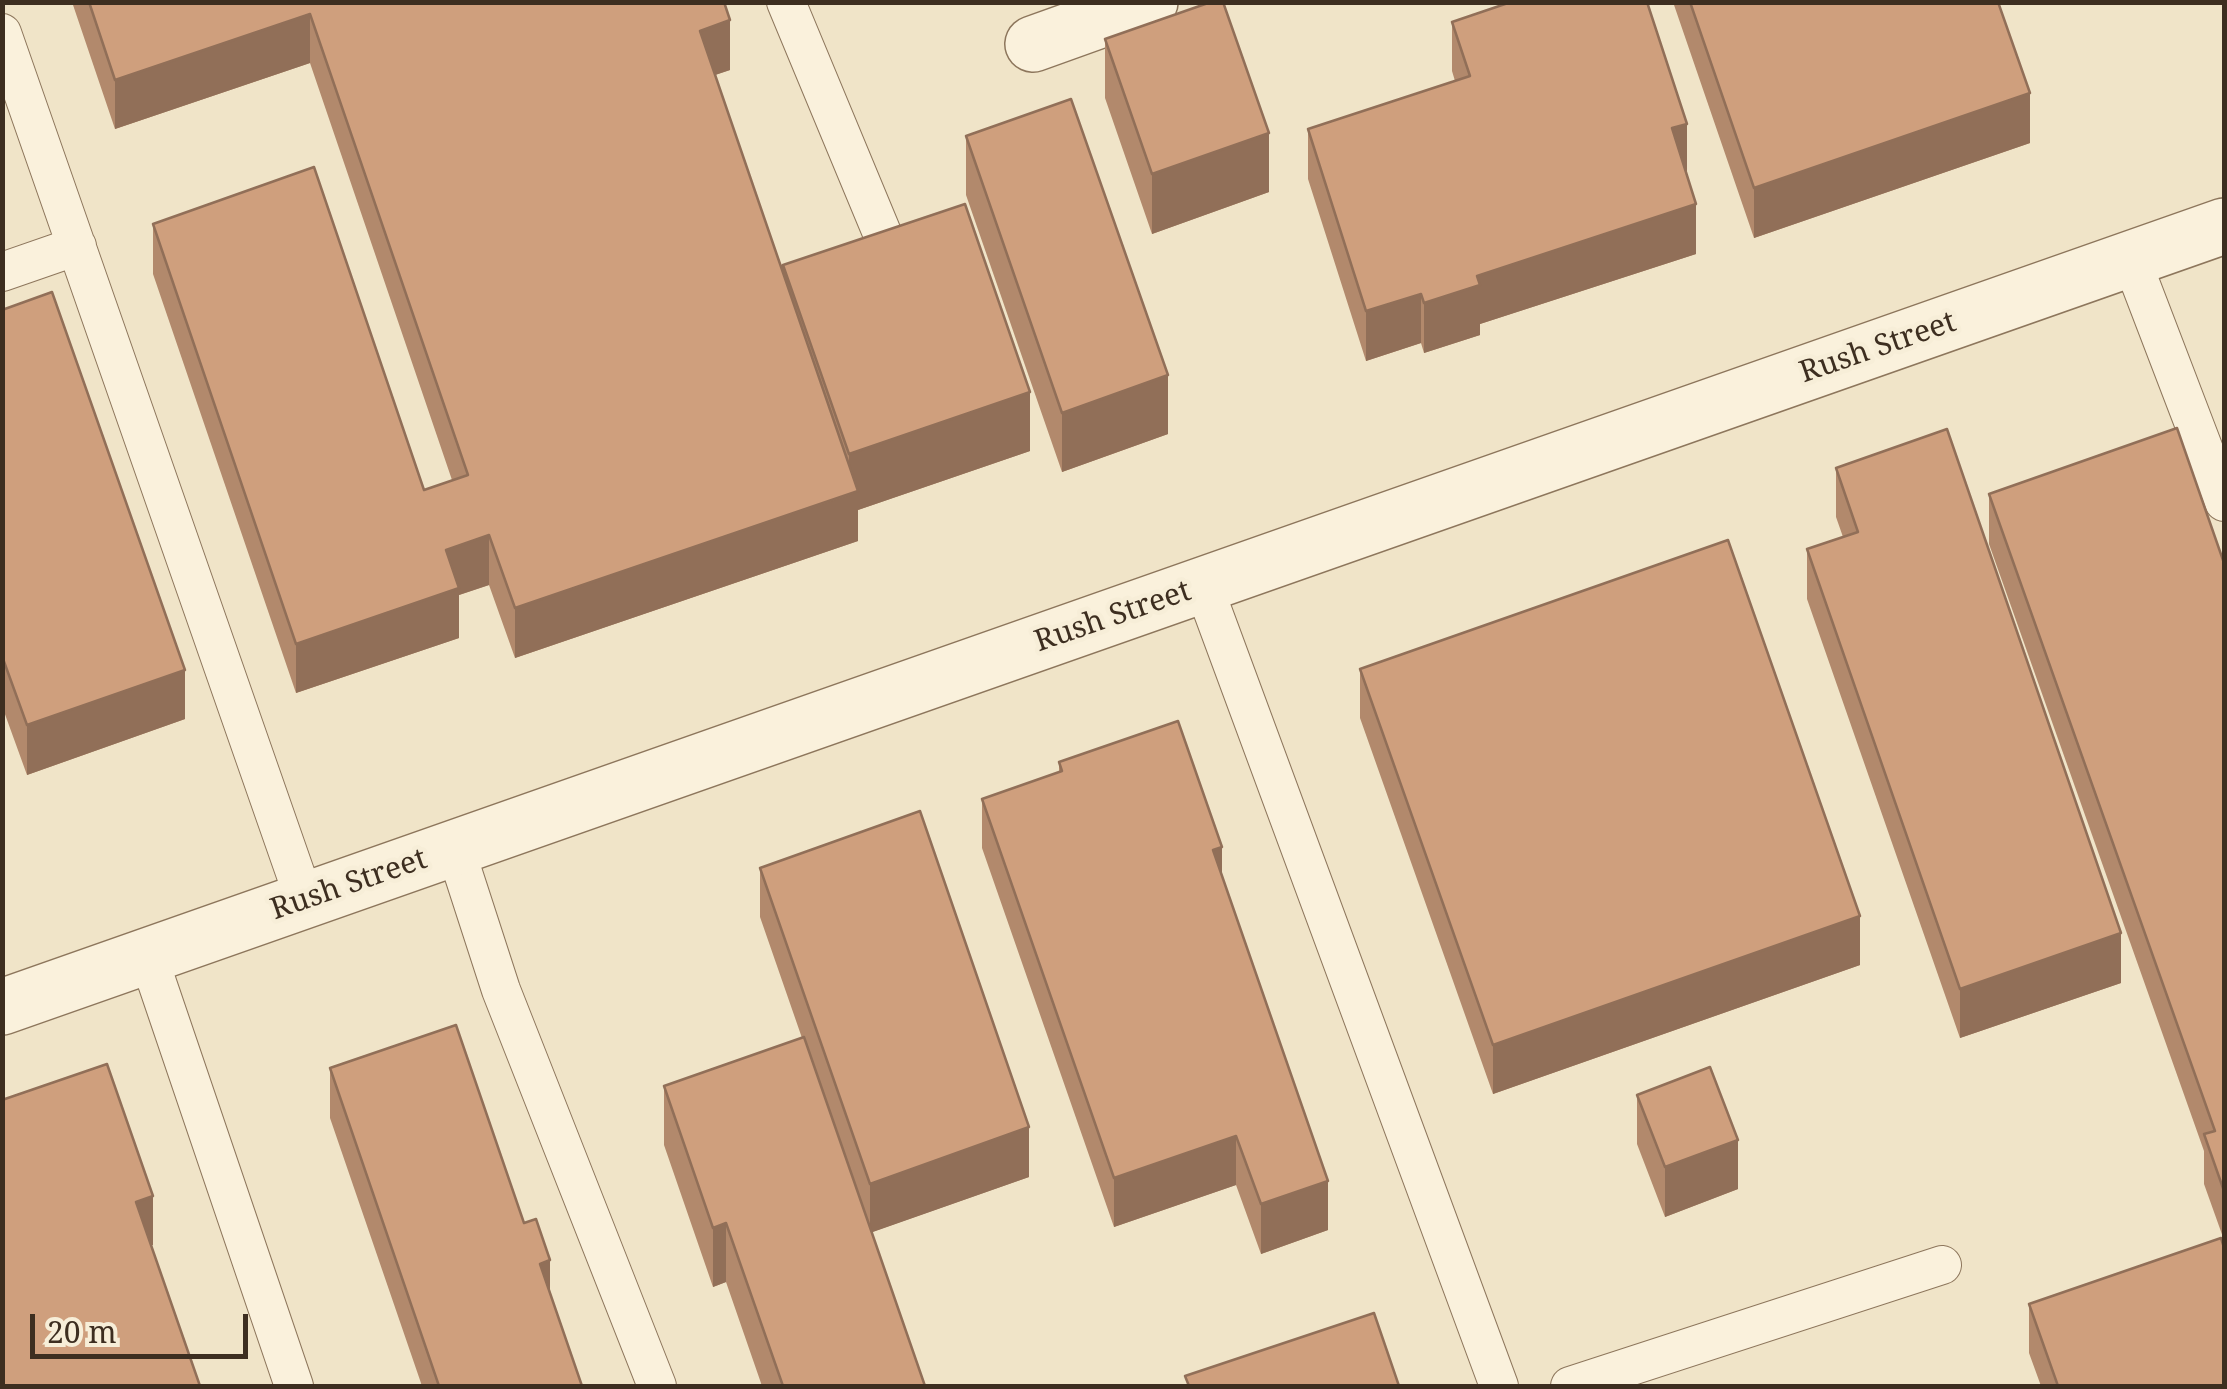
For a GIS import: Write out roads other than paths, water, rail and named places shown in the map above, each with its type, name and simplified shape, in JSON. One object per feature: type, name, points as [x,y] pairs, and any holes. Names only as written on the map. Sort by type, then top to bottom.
[{"type":"street","points":[[1033,44],[1150,2]]},
{"type":"street","name":"Rush Street","points":[[2,1007],[2224,226]]},
{"type":"lane","points":[[786,2],[882,233]]},
{"type":"lane","points":[[2,32],[305,901]]},
{"type":"lane","points":[[2,272],[77,246]]},
{"type":"lane","points":[[2132,259],[2209,417],[2224,502]]},
{"type":"lane","points":[[1203,585],[1499,1386]]},
{"type":"lane","points":[[455,848],[501,990],[656,1386]]},
{"type":"lane","points":[[148,956],[294,1386]]},
{"type":"lane","points":[[1570,1386],[1942,1265]]}]
